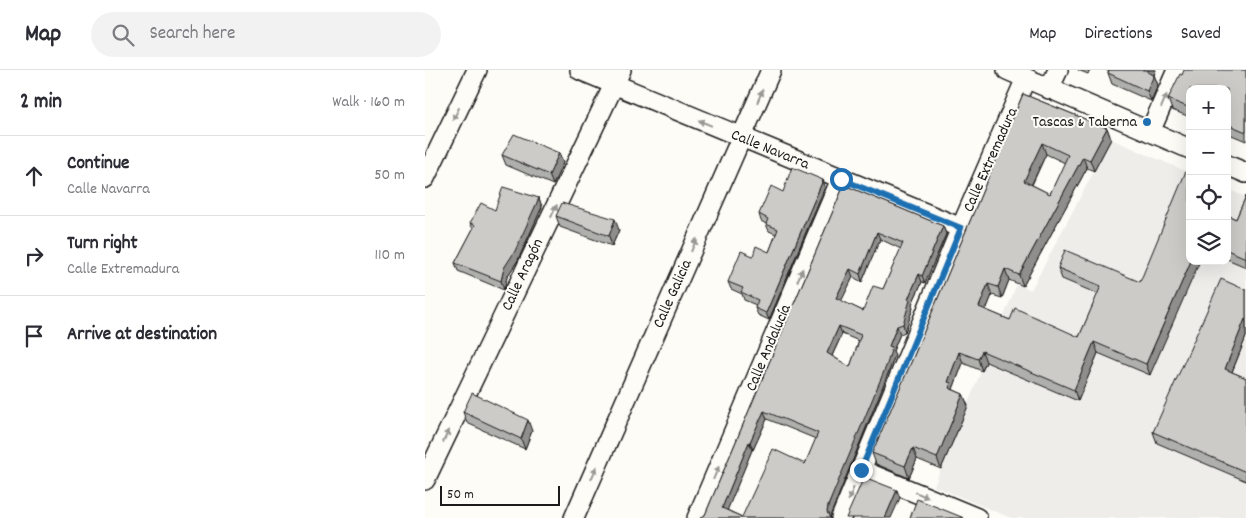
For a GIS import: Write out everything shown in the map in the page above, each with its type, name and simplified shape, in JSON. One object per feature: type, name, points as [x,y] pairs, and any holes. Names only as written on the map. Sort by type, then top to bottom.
[{"type":"street","points":[[425,178],[477,70]]},
{"type":"street","name":"Calle Navarra","points":[[579,70],[617,77],[741,138],[961,228]]},
{"type":"street","name":"Calle Galicia","points":[[574,518],[771,70]]},
{"type":"street","points":[[1007,70],[1186,147]]},
{"type":"street","points":[[1049,89],[1057,70]]},
{"type":"street","points":[[1151,132],[1177,70]]},
{"type":"street","name":"Calle Aragón","points":[[425,480],[617,77]]},
{"type":"street","name":"Calle Extremadura","points":[[841,518],[961,228],[1026,78]]},
{"type":"street","points":[[1231,167],[1246,173]]},
{"type":"street","name":"Calle Andalucía","points":[[697,518],[841,179]]},
{"type":"street","points":[[861,470],[977,518]]},
{"type":"shaded area","points":[[1111,139],[1186,171],[1186,265],[1231,265],[1231,191],[1246,197],[1246,518],[1011,518],[934,486],[1017,284],[1031,290]]},
{"type":"building","points":[[1109,70],[1148,70],[1147,72],[1154,75],[1147,91],[1108,73]]},
{"type":"building","points":[[1184,70],[1246,70],[1246,132],[1231,126],[1231,85],[1186,85],[1186,106],[1168,99],[1180,74],[1182,75]]},
{"type":"building","points":[[1023,94],[1107,128],[1090,160],[1083,157],[1019,275],[1005,269],[998,287],[988,284],[979,307],[1010,320],[1015,308],[1079,337],[1101,286],[1058,268],[1065,250],[1140,282],[1186,171],[1186,265],[1189,265],[1146,364],[1094,342],[1074,390],[982,351],[978,359],[959,352],[948,382],[951,383],[949,388],[963,394],[937,458],[913,448],[905,466],[872,453]],"holes":[[[1042,143],[1068,155],[1050,194],[1024,181]]]},
{"type":"building","points":[[514,134],[559,153],[549,175],[502,155]]},
{"type":"building","points":[[792,167],[823,180],[766,313],[755,308],[758,300],[741,292],[743,288],[728,282],[741,251],[753,256],[756,246],[769,252],[778,229],[766,224],[768,219],[759,214],[771,186],[783,192]]},
{"type":"building","points":[[844,185],[943,226],[922,276],[919,274],[908,299],[910,300],[903,324],[897,326],[889,346],[892,347],[887,364],[828,506],[827,512],[830,518],[700,518],[705,515]],"holes":[[[877,232],[903,243],[883,289],[873,286],[863,311],[836,298],[850,269],[860,274]],[[839,326],[861,335],[850,367],[827,353]],[[764,411],[818,433],[805,464],[773,449],[742,517],[722,508]]]},
{"type":"building","points":[[503,187],[539,198],[515,251],[504,268],[501,281],[455,263],[475,225],[470,223],[481,203],[495,210]]},
{"type":"building","points":[[1246,196],[1246,258],[1231,252],[1231,217],[1236,219]]},
{"type":"building","points":[[562,203],[615,219],[609,236],[556,216]]},
{"type":"building","points":[[1221,279],[1246,290],[1246,320],[1225,369],[1246,378],[1246,472],[1153,432]]},
{"type":"building","points":[[472,393],[528,420],[521,439],[463,412]]},
{"type":"building","points":[[864,477],[897,490],[885,518],[846,518]]},
{"type":"building","points":[[917,499],[964,518],[910,518]]},
{"type":"place","name":"Tascas & Taberna","points":[[1147,122]]},
{"type":"route","points":[[841,179],[961,228],[861,470]]}]
